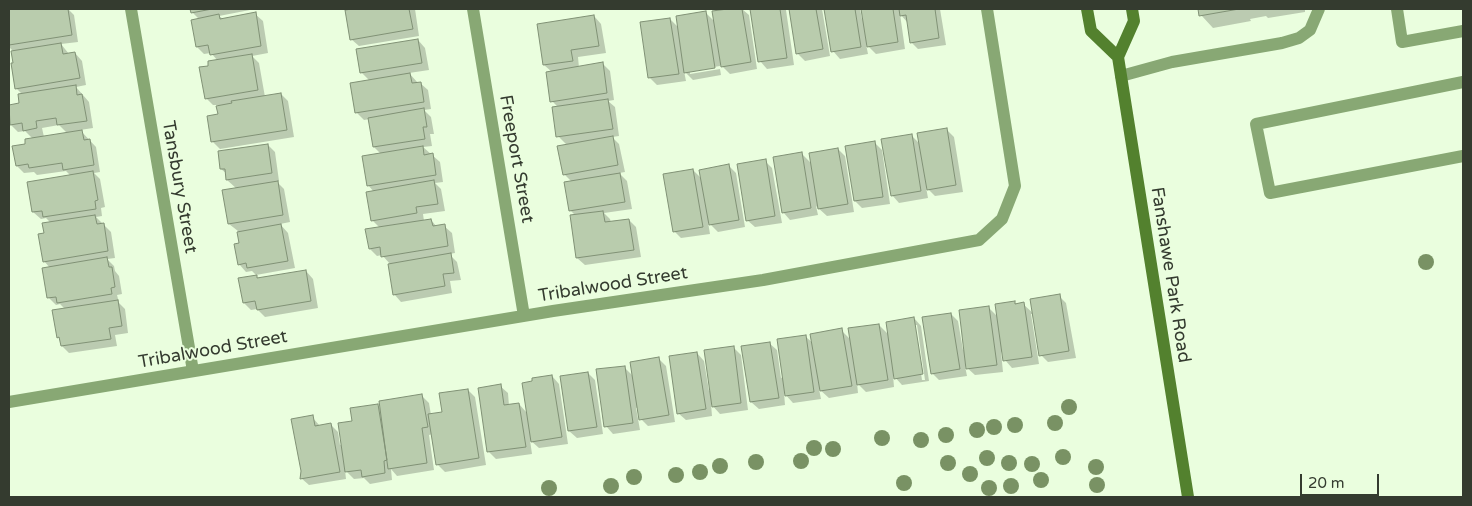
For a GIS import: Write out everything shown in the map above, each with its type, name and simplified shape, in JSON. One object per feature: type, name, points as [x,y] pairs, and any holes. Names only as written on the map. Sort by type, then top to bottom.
[{"type":"main road","points":[[1087,9],[1091,31],[1118,57],[1134,21],[1132,9]]},
{"type":"main road","name":"Fanshawe Park Road","points":[[1118,57],[1188,497]]},
{"type":"street","name":"Tansbury Street","points":[[131,9],[193,372]]},
{"type":"street","name":"Freeport Street","points":[[473,9],[524,316]]},
{"type":"street","name":"Tribalwood Street","points":[[9,402],[524,316],[763,280],[979,240],[1002,219],[1015,186],[987,9]]},
{"type":"street","points":[[1121,76],[1172,62],[1282,43],[1299,38],[1310,30],[1319,9]]},
{"type":"street","points":[[1397,9],[1402,42],[1463,31]]},
{"type":"street","points":[[1463,82],[1256,124],[1270,193],[1463,156]]},
{"type":"building","points":[[9,9],[68,9],[72,35],[9,45]]},
{"type":"building","points":[[190,9],[212,9],[191,13]]},
{"type":"building","points":[[409,9],[413,29],[350,40],[345,10]]},
{"type":"building","points":[[742,9],[751,62],[721,67],[712,11]]},
{"type":"building","points":[[750,9],[780,9],[787,58],[758,62]]},
{"type":"building","points":[[789,9],[816,9],[823,49],[796,54]]},
{"type":"building","points":[[824,9],[855,9],[861,47],[831,52]]},
{"type":"building","points":[[861,9],[893,9],[898,42],[867,47]]},
{"type":"building","points":[[899,9],[935,9],[939,38],[910,43],[906,15],[900,16]]},
{"type":"building","points":[[1198,9],[1239,9],[1199,16]]},
{"type":"building","points":[[706,11],[715,68],[684,73],[676,16]]},
{"type":"building","points":[[256,12],[261,46],[210,55],[208,45],[196,47],[191,20],[219,14],[220,19]]},
{"type":"building","points":[[594,15],[599,46],[571,50],[573,61],[543,65],[537,24]]},
{"type":"building","points":[[670,18],[679,74],[648,78],[640,22]]},
{"type":"building","points":[[418,39],[422,63],[360,73],[356,49]]},
{"type":"building","points":[[61,43],[63,54],[75,52],[80,78],[15,89],[11,51]]},
{"type":"building","points":[[252,54],[258,90],[205,99],[199,67],[208,66],[208,61]]},
{"type":"building","points":[[603,62],[607,93],[550,102],[546,72]]},
{"type":"building","points":[[410,73],[412,83],[421,82],[424,102],[355,113],[350,83]]},
{"type":"building","points":[[76,85],[77,95],[82,94],[87,121],[57,125],[56,118],[36,121],[37,128],[23,131],[22,123],[10,125],[9,105],[19,103],[18,94]]},
{"type":"building","points":[[281,93],[287,130],[211,142],[207,116],[218,114],[216,106],[232,103],[231,101]]},
{"type":"building","points":[[608,99],[613,129],[556,137],[552,107]]},
{"type":"building","points":[[424,108],[427,127],[423,127],[425,139],[373,147],[368,118]]},
{"type":"building","points":[[947,128],[956,185],[927,190],[917,133]]},
{"type":"building","points":[[82,130],[84,140],[90,139],[94,165],[63,170],[62,163],[29,168],[28,164],[16,166],[12,146],[25,144],[25,139]]},
{"type":"building","points":[[912,134],[921,191],[891,196],[881,139]]},
{"type":"building","points":[[613,136],[618,165],[563,175],[557,146]]},
{"type":"building","points":[[875,141],[883,197],[854,201],[845,146]]},
{"type":"building","points":[[268,144],[272,173],[226,180],[225,169],[220,169],[218,151]]},
{"type":"building","points":[[423,146],[424,155],[433,153],[436,175],[367,186],[362,156]]},
{"type":"building","points":[[838,148],[848,204],[818,209],[809,153]]},
{"type":"building","points":[[802,152],[811,208],[782,213],[773,157]]},
{"type":"building","points":[[766,159],[775,216],[746,221],[737,164]]},
{"type":"building","points":[[729,164],[739,220],[709,225],[699,170]]},
{"type":"building","points":[[693,169],[703,227],[673,232],[663,174]]},
{"type":"building","points":[[93,171],[98,200],[95,201],[96,209],[43,217],[42,211],[32,212],[27,182]]},
{"type":"building","points":[[620,173],[625,202],[569,211],[564,182]]},
{"type":"building","points":[[434,180],[438,204],[416,207],[417,213],[371,221],[366,192]]},
{"type":"building","points":[[278,181],[283,215],[228,224],[222,190]]},
{"type":"building","points":[[603,211],[605,222],[629,219],[634,250],[576,258],[570,215]]},
{"type":"building","points":[[95,215],[97,224],[104,223],[108,251],[43,262],[38,234],[44,233],[42,223]]},
{"type":"building","points":[[431,219],[433,226],[445,224],[448,246],[381,257],[380,247],[369,249],[365,229]]},
{"type":"building","points":[[281,224],[288,261],[247,268],[246,263],[238,265],[234,244],[239,243],[237,232]]},
{"type":"building","points":[[451,253],[454,273],[443,274],[445,286],[393,295],[388,264]]},
{"type":"building","points":[[107,257],[109,267],[112,267],[115,287],[111,288],[112,294],[57,303],[56,297],[47,298],[42,268]]},
{"type":"building","points":[[306,270],[311,301],[257,310],[255,301],[243,303],[238,278],[257,275],[257,278]]},
{"type":"building","points":[[1060,294],[1069,351],[1039,356],[1030,299]]},
{"type":"building","points":[[118,300],[122,326],[109,328],[111,339],[61,346],[59,337],[57,338],[52,310]]},
{"type":"building","points":[[1015,301],[1015,304],[1024,302],[1032,357],[1003,361],[995,304]]},
{"type":"building","points":[[989,306],[997,365],[966,369],[959,310]]},
{"type":"building","points":[[951,313],[960,369],[931,374],[922,317]]},
{"type":"building","points":[[914,317],[923,374],[894,379],[886,322]]},
{"type":"building","points":[[879,324],[888,380],[857,385],[848,328]]},
{"type":"building","points":[[842,328],[852,386],[820,391],[810,334]]},
{"type":"building","points":[[806,335],[814,392],[785,396],[777,339]]},
{"type":"building","points":[[770,342],[779,398],[750,402],[741,346]]},
{"type":"building","points":[[734,346],[741,403],[712,407],[704,350]]},
{"type":"building","points":[[697,352],[706,409],[677,414],[669,356]]},
{"type":"building","points":[[659,357],[669,415],[639,420],[630,362]]},
{"type":"building","points":[[625,366],[633,423],[604,427],[596,369]]},
{"type":"building","points":[[588,372],[597,427],[568,431],[560,376]]},
{"type":"building","points":[[552,375],[562,437],[531,442],[522,383],[532,381],[532,378]]},
{"type":"building","points":[[501,384],[504,405],[519,403],[526,447],[487,452],[478,388]]},
{"type":"building","points":[[468,389],[479,458],[436,465],[428,414],[442,412],[439,393]]},
{"type":"building","points":[[422,394],[428,427],[422,428],[427,463],[388,469],[379,401]]},
{"type":"building","points":[[378,404],[387,460],[384,461],[385,473],[362,477],[361,470],[345,472],[338,423],[352,421],[350,408]]},
{"type":"building","points":[[313,415],[315,426],[331,423],[340,472],[300,479],[301,471],[291,419]]}]
